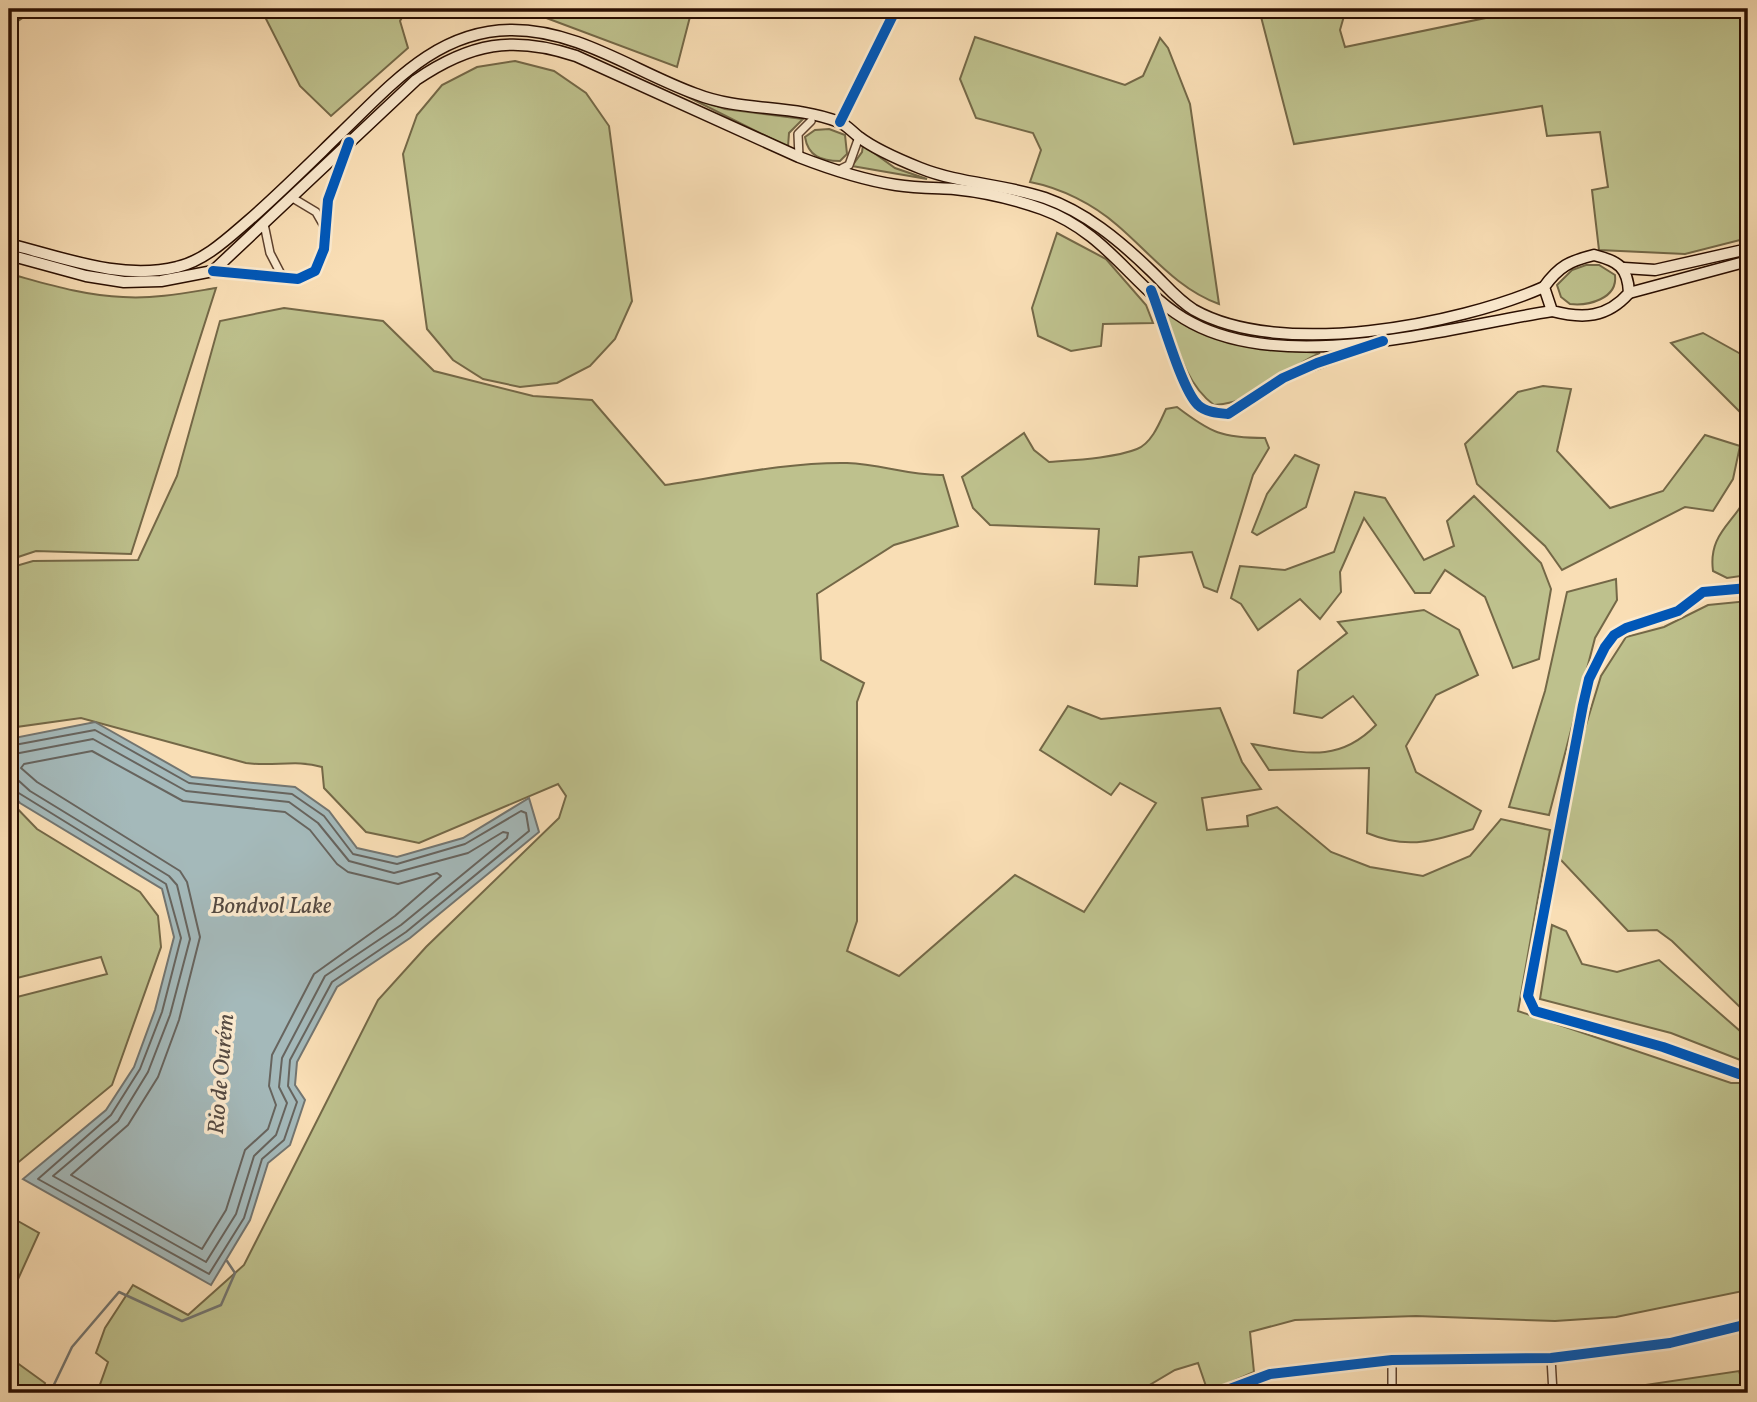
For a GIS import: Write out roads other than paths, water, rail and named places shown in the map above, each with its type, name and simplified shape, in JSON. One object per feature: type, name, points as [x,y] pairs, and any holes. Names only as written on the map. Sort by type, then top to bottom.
[{"type":"main road","points":[[9,244],[86,276],[124,282],[162,281],[213,271],[291,197],[407,69],[440,47],[473,34],[509,30],[549,33],[581,43],[698,96],[840,122],[859,137],[924,170],[1005,186],[1070,209],[1116,240],[1172,294],[1196,311],[1228,323],[1262,331],[1327,334],[1387,328],[1501,306],[1544,287],[1568,261],[1594,255],[1616,261],[1624,268],[1629,293]]},
{"type":"main road","points":[[9,255],[125,271],[180,267],[202,257],[227,239],[416,80],[446,59],[476,48],[510,43],[547,46],[576,56],[799,157],[837,170],[896,185],[1003,197],[1042,209],[1081,228],[1109,248],[1151,290],[1193,324],[1228,336],[1296,346],[1383,341],[1552,311],[1576,317],[1594,317],[1620,303],[1629,293],[1748,261]]},
{"type":"main road","points":[[811,121],[826,119]]},
{"type":"main road","points":[[1624,268],[1655,270],[1748,249]]},
{"type":"main road","points":[[1544,287],[1552,311]]},
{"type":"street","points":[[840,122],[896,9]]},
{"type":"street","points":[[799,157],[798,134],[811,121]]},
{"type":"street","points":[[837,170],[849,165],[859,137]]},
{"type":"street","points":[[213,271],[298,279],[315,271],[324,249],[328,200],[342,142]]},
{"type":"street","points":[[291,197],[316,212],[325,229]]},
{"type":"street","points":[[264,224],[270,253],[283,278]]},
{"type":"street","points":[[1151,290],[1186,386],[1198,405],[1213,413],[1228,414],[1242,408],[1283,378],[1317,363],[1383,341]]},
{"type":"street","points":[[1748,588],[1703,592],[1678,611],[1626,628],[1605,647],[1589,679],[1583,705],[1528,996],[1535,1011],[1663,1047],[1739,1074],[1748,1073]]},
{"type":"street","points":[[1219,1393],[1270,1374],[1392,1360],[1551,1358],[1670,1343],[1748,1324]]},
{"type":"street","points":[[1551,1358],[1553,1393]]},
{"type":"street","points":[[1392,1360],[1392,1393]]},
{"type":"water","name":"Bondvol Lake","points":[[95,722],[192,777],[295,787],[329,811],[357,848],[397,857],[463,838],[529,798],[539,832],[410,938],[337,987],[297,1062],[295,1085],[305,1100],[290,1145],[268,1163],[250,1220],[211,1285],[23,1179],[106,1110],[134,1067],[155,1010],[174,937],[162,889],[20,803],[9,791],[9,739]]},
{"type":"waterway","name":"Rio de Ourém","points":[[50,1393],[72,1347],[119,1292],[182,1321],[221,1305],[235,1273],[227,1261]]}]
